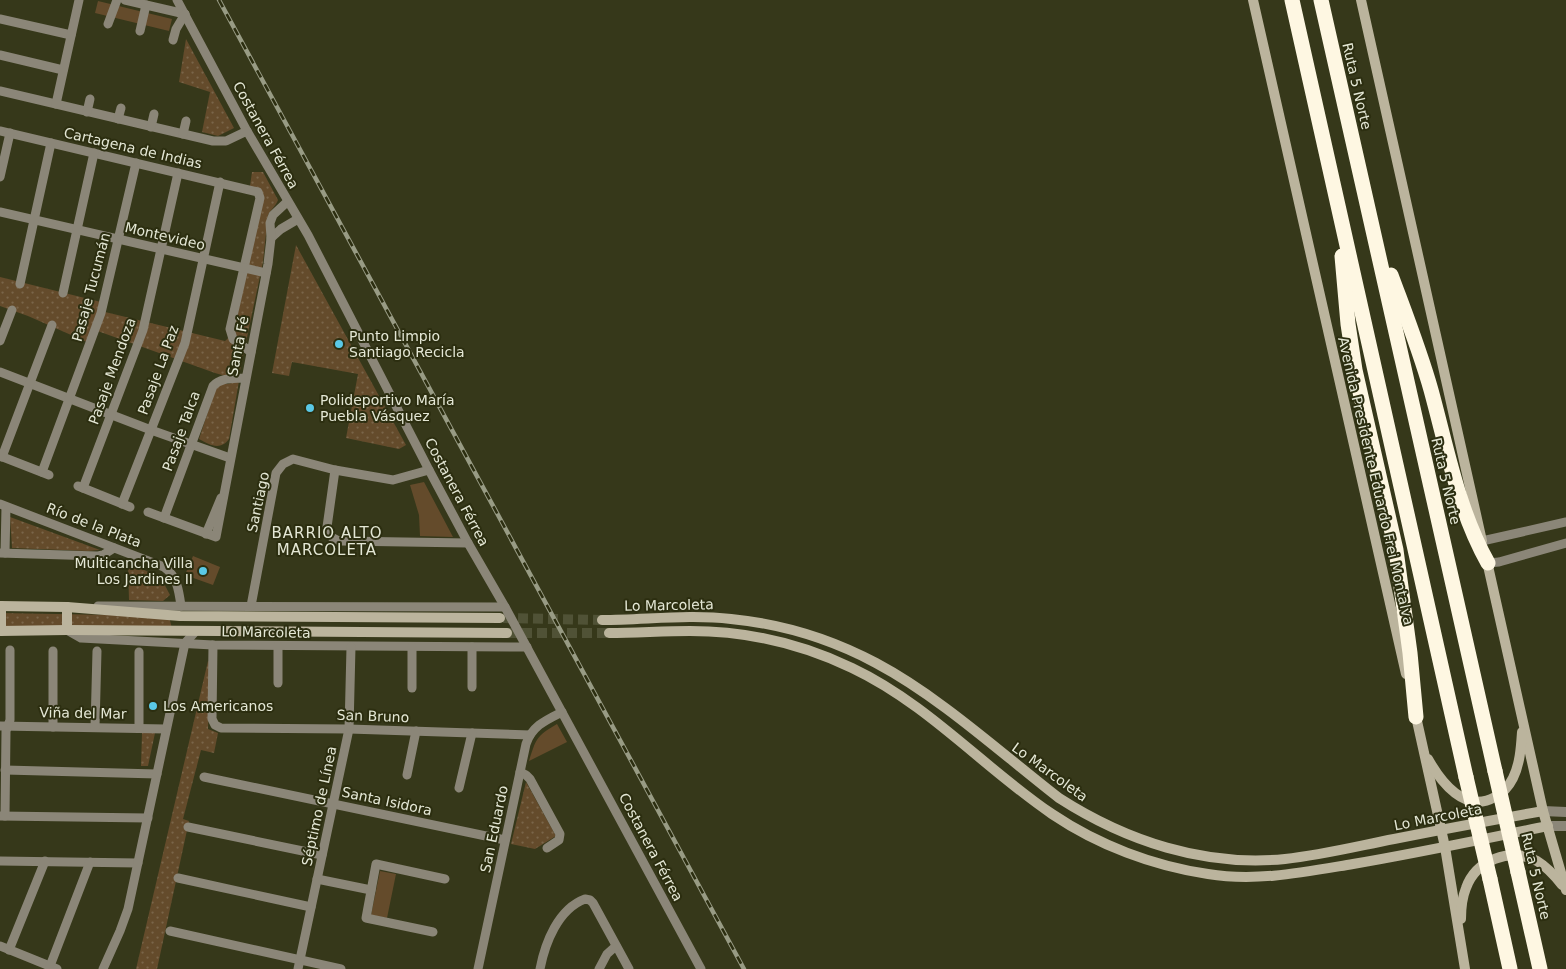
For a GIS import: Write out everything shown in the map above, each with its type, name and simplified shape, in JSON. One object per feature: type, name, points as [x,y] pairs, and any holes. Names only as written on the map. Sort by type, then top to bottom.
[{"type":"highway","points":[[1292,0],[1510,969]]},
{"type":"highway","name":"Ruta 5 Norte","points":[[1322,2],[1540,969]]},
{"type":"highway","points":[[1338,208],[1344,289],[1351,345],[1358,384],[1396,550],[1410,653],[1416,718]]},
{"type":"highway","points":[[1369,215],[1425,370],[1468,519],[1488,563]]},
{"type":"main road","name":"Avenida Presidente Eduardo Frei Montalva","points":[[1253,0],[1445,847],[1465,969]]},
{"type":"main road","points":[[1361,0],[1543,811],[1566,890]]},
{"type":"main road","points":[[1,606],[1,631]]},
{"type":"main road","name":"Lo Marcoleta","points":[[1,606],[68,607],[84,610],[189,616],[500,618]]},
{"type":"main road","points":[[67,630],[68,607]]},
{"type":"main road","name":"Lo Marcoleta","points":[[602,620],[687,617],[730,618],[772,625],[828,641],[856,652],[896,674],[951,713],[1015,765],[1074,808],[1125,834],[1163,848],[1218,858],[1254,860],[1305,856],[1543,811]]},
{"type":"main road","name":"Lo Marcoleta","points":[[1,631],[507,633]]},
{"type":"main road","name":"Lo Marcoleta","points":[[609,633],[692,631],[762,638],[808,650],[851,667],[892,689],[929,716],[1051,814],[1120,850],[1177,868],[1228,877],[1256,878],[1286,875],[1445,847],[1548,826]]},
{"type":"main road","points":[[1423,749],[1441,779],[1454,793],[1469,800],[1485,801],[1500,794],[1514,777],[1519,758],[1523,722]]},
{"type":"main road","points":[[1002,775],[1010,772],[1015,765]]},
{"type":"main road","points":[[1021,790],[1026,782],[1034,779]]},
{"type":"main road","points":[[1459,934],[1462,908],[1469,880],[1479,868],[1493,859],[1508,855],[1530,858],[1544,866],[1566,890]]},
{"type":"street","points":[[56,104],[79,0]]},
{"type":"street","points":[[108,24],[117,0]]},
{"type":"street","points":[[125,0],[185,14],[176,29],[173,40]]},
{"type":"street","name":"Costanera Férrea","points":[[177,0],[247,131],[318,256],[468,543],[505,607],[701,969]]},
{"type":"street","points":[[140,31],[146,5]]},
{"type":"street","points":[[0,19],[71,36]]},
{"type":"street","points":[[0,55],[63,70]]},
{"type":"street","points":[[0,91],[212,141],[222,142],[247,131]]},
{"type":"street","points":[[87,112],[90,99]]},
{"type":"street","points":[[118,119],[121,108]]},
{"type":"street","points":[[151,127],[154,114]]},
{"type":"street","points":[[183,134],[186,121]]},
{"type":"street","name":"Cartagena de Indias","points":[[0,131],[254,190],[259,193],[260,198],[245,268]]},
{"type":"street","points":[[0,177],[10,133]]},
{"type":"street","points":[[20,284],[51,143]]},
{"type":"street","points":[[62,293],[94,153]]},
{"type":"street","name":"Pasaje Tucumán","points":[[1,456],[46,473],[70,398],[102,313],[136,163]]},
{"type":"street","name":"Pasaje Mendoza","points":[[126,505],[80,487],[111,414],[143,330],[178,172]]},
{"type":"street","name":"Pasaje La Paz","points":[[126,505],[151,430],[185,342],[220,182]]},
{"type":"street","name":"Santa Fé","points":[[224,493],[266,273],[271,238],[269,227],[271,219],[287,202]]},
{"type":"street","name":"Montevideo","points":[[0,212],[266,273]]},
{"type":"street","points":[[271,238],[281,229],[298,219]]},
{"type":"street","points":[[245,268],[230,334],[232,339],[250,352]]},
{"type":"street","points":[[0,342],[12,310]]},
{"type":"street","points":[[1,456],[52,325]]},
{"type":"street","points":[[0,372],[230,458]]},
{"type":"street","name":"Pasaje Talca","points":[[164,518],[213,386],[223,380],[245,378]]},
{"type":"street","name":"Santiago","points":[[251,606],[278,470],[282,464],[293,459],[336,470],[393,480],[429,470]]},
{"type":"street","points":[[336,470],[327,527],[334,539],[342,541],[468,543]]},
{"type":"street","points":[[148,512],[216,537],[222,514],[224,493]]},
{"type":"street","points":[[206,534],[215,509],[224,493]]},
{"type":"street","points":[[3,506],[3,553],[98,556],[114,548]]},
{"type":"street","name":"Río de la Plata","points":[[3,506],[168,569],[177,584],[181,606]]},
{"type":"street","points":[[1482,540],[1566,522]]},
{"type":"street","points":[[1488,563],[1499,562],[1566,543]]},
{"type":"street","name":"Lo Marcoleta","points":[[84,610],[100,606],[505,607]]},
{"type":"street","name":"Lo Marcoleta","points":[[67,630],[81,638],[213,645],[527,648]]},
{"type":"street","points":[[103,969],[125,920],[185,643],[195,632]]},
{"type":"street","name":"San Bruno","points":[[213,645],[212,716],[215,725],[224,728],[349,729],[530,735]]},
{"type":"street","points":[[278,646],[278,683]]},
{"type":"street","name":"Séptimo de Línea","points":[[299,964],[349,729],[351,647]]},
{"type":"street","points":[[412,647],[412,688]]},
{"type":"street","points":[[472,647],[472,687]]},
{"type":"street","points":[[10,650],[10,720],[4,726],[6,731],[2,816],[148,818]]},
{"type":"street","points":[[53,651],[53,727]]},
{"type":"street","points":[[96,652],[96,728]]},
{"type":"street","points":[[139,652],[139,728]]},
{"type":"street","points":[[530,735],[542,722],[562,712]]},
{"type":"street","name":"Viña del Mar","points":[[4,726],[166,729]]},
{"type":"street","points":[[407,775],[416,731]]},
{"type":"street","points":[[460,788],[472,733]]},
{"type":"street","name":"San Eduardo","points":[[478,969],[526,744],[530,735]]},
{"type":"street","points":[[5,770],[157,774]]},
{"type":"street","points":[[520,772],[530,779],[560,834],[559,840],[547,848]]},
{"type":"street","name":"Santa Isidora","points":[[204,777],[505,840]]},
{"type":"street","name":"Lo Marcoleta","points":[[1543,811],[1566,812]]},
{"type":"street","name":"Lo Marcoleta","points":[[1548,826],[1566,826]]},
{"type":"street","points":[[188,827],[322,855]]},
{"type":"street","points":[[0,860],[138,863]]},
{"type":"street","points":[[9,950],[45,861]]},
{"type":"street","points":[[0,946],[54,968],[90,862]]},
{"type":"street","points":[[434,932],[366,918],[376,864],[445,879]]},
{"type":"street","points":[[178,878],[311,907]]},
{"type":"street","points":[[317,879],[371,890]]},
{"type":"street","points":[[540,969],[547,942],[559,920],[583,899],[593,903],[629,969]]},
{"type":"street","points":[[170,931],[299,964],[341,969]]},
{"type":"street","points":[[599,969],[604,958],[616,946]]},
{"type":"shaded area","points":[[98,1],[172,19],[169,31],[95,13]]},
{"type":"shaded area","points":[[186,39],[234,128],[218,136],[202,132],[210,92],[179,82]]},
{"type":"shaded area","points":[[252,172],[263,172],[278,200],[268,215],[263,262],[239,375],[229,377],[215,373],[92,329],[87,342],[0,306],[0,277],[101,302],[101,311],[225,341],[234,333],[262,192],[250,186]]},
{"type":"shaded area","points":[[296,245],[406,445],[399,449],[346,438],[358,374],[292,362],[289,376],[272,373]]},
{"type":"shaded area","points":[[239,381],[229,439],[222,445],[215,446],[199,439],[217,384]]},
{"type":"shaded area","points":[[424,482],[453,537],[420,536],[419,515],[410,485]]},
{"type":"shaded area","points":[[10,517],[100,550],[12,548]]},
{"type":"shaded area","name":"Multicancha Villa Los Jardines II","points":[[193,556],[220,567],[213,585],[185,575]]},
{"type":"shaded area","points":[[128,566],[138,567],[161,578],[170,595],[163,601],[129,600]]},
{"type":"shaded area","points":[[0,613],[169,616],[172,629],[0,627]]},
{"type":"shaded area","points":[[208,661],[210,662],[208,729],[218,733],[214,753],[201,750],[183,819],[189,821],[157,969],[136,969]]},
{"type":"shaded area","points":[[557,724],[567,742],[529,761],[533,748],[541,735]]},
{"type":"shaded area","points":[[142,733],[155,733],[148,766],[141,766]]},
{"type":"shaded area","points":[[526,782],[556,836],[535,849],[511,844]]},
{"type":"shaded area","points":[[380,871],[396,874],[387,918],[371,915]]},
{"type":"tunnel","points":[[503,618],[602,620]]},
{"type":"tunnel","points":[[507,633],[609,633]]},
{"type":"railway","points":[[219,0],[744,969]]},
{"type":"place","name":"Punto Limpio Santiago Recicla","points":[[339,344]]},
{"type":"place","name":"Polideportivo María Puebla Vásquez","points":[[310,408]]},
{"type":"place","name":"Multicancha Villa Los Jardines II","points":[[203,571]]},
{"type":"place","name":"Los Americanos","points":[[153,706]]},
{"type":"district","name":"BARRIO ALTO MARCOLETA","points":[[327,542]]}]
